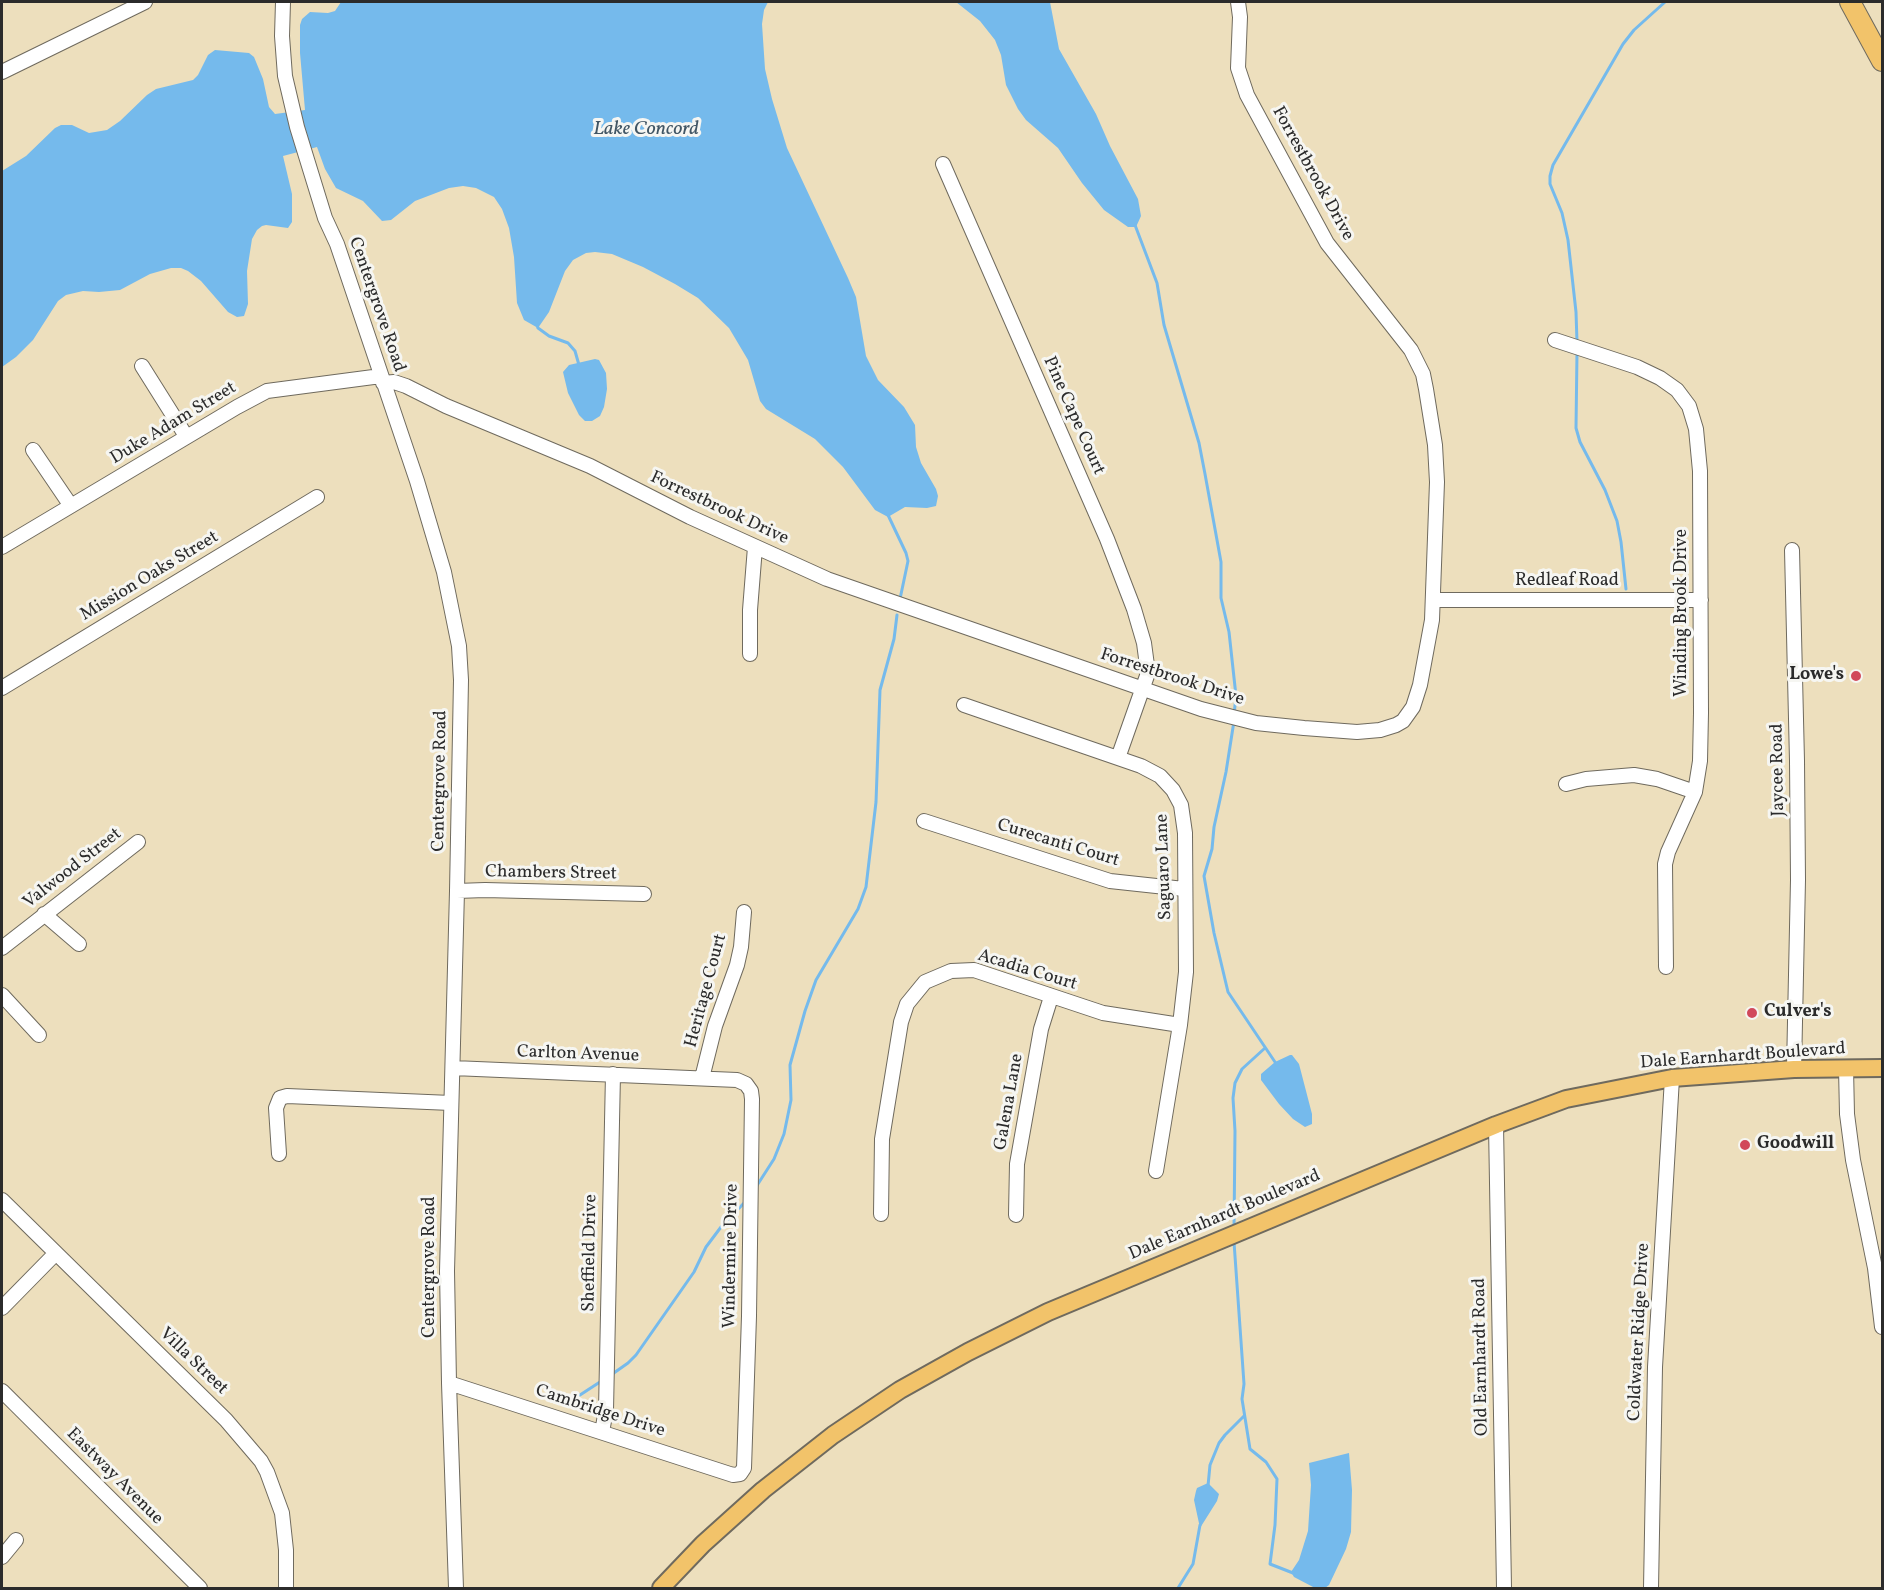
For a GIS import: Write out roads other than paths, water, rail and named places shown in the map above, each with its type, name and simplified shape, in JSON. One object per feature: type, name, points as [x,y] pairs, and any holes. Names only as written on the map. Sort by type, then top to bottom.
[{"type":"highway","points":[[1850,2],[1882,61]]},
{"type":"main road","name":"Dale Earnhardt Boulevard","points":[[661,1588],[703,1544],[763,1490],[824,1442],[900,1390],[968,1352],[1069,1303],[1496,1125],[1566,1099],[1672,1078],[1794,1069],[1882,1068]]},
{"type":"street","points":[[2,71],[145,2]]},
{"type":"street","name":"Forrestbrook Drive","points":[[382,379],[406,386],[456,410],[590,466],[755,547],[827,579],[886,601],[1022,645],[1211,712],[1256,723],[1357,732],[1389,728],[1403,721],[1413,707],[1420,685],[1433,600],[1437,482],[1435,445],[1423,374],[1411,350],[1327,243],[1247,95],[1238,68],[1240,17],[1238,2]]},
{"type":"street","name":"Centergrove Road","points":[[283,7],[285,76],[297,127],[325,218],[337,244],[417,481],[444,573],[459,646],[461,680],[458,891],[447,1271],[456,1588]]},
{"type":"street","name":"Pine Cape Court","points":[[943,164],[1122,576],[1137,620],[1147,659],[1148,673],[1118,758]]},
{"type":"street","name":"Winding Brook Drive","points":[[1555,340],[1637,367],[1660,378],[1677,390],[1689,406],[1696,429],[1700,471],[1700,761],[1695,792],[1668,852],[1665,864],[1666,967]]},
{"type":"street","points":[[142,366],[186,436]]},
{"type":"street","name":"Duke Adam Street","points":[[2,548],[186,436],[267,391],[382,379]]},
{"type":"street","points":[[33,450],[71,506]]},
{"type":"street","name":"Mission Oaks Street","points":[[2,688],[317,496]]},
{"type":"street","points":[[750,654],[750,610],[755,547]]},
{"type":"street","name":"Jaycee Road","points":[[1792,550],[1797,761],[1794,1069]]},
{"type":"street","name":"Redleaf Road","points":[[1433,600],[1701,600]]},
{"type":"street","name":"Saguaro Lane","points":[[964,705],[1141,766],[1160,776],[1173,790],[1181,806],[1185,833],[1186,972],[1180,1025],[1156,1171]]},
{"type":"street","points":[[1566,784],[1586,779],[1634,775],[1657,779],[1695,792]]},
{"type":"street","name":"Curecanti Court","points":[[924,821],[1110,881],[1184,890]]},
{"type":"street","name":"Valwood Street","points":[[2,948],[138,842]]},
{"type":"street","name":"Chambers Street","points":[[458,891],[644,894]]},
{"type":"street","name":"Heritage Court","points":[[702,1078],[719,1015],[737,965],[744,912]]},
{"type":"street","points":[[44,914],[79,944]]},
{"type":"street","name":"Acadia Court","points":[[881,1214],[882,1139],[901,1022],[907,1004],[925,982],[951,971],[974,970],[1103,1013],[1180,1025]]},
{"type":"street","points":[[2,995],[39,1035]]},
{"type":"street","name":"Galena Lane","points":[[1016,1215],[1017,1164],[1041,1029],[1052,997]]},
{"type":"street","name":"Carlton Avenue","points":[[453,1068],[702,1078]]},
{"type":"street","points":[[1846,1068],[1847,1114],[1853,1160],[1875,1269],[1882,1327]]},
{"type":"street","name":"Sheffield Drive","points":[[602,1432],[606,1410],[613,1074]]},
{"type":"street","name":"Windermire Drive","points":[[702,1078],[737,1080],[746,1084],[751,1091],[752,1099],[745,1460],[744,1468],[740,1473]]},
{"type":"street","name":"Coldwater Ridge Drive","points":[[1651,1588],[1655,1367],[1672,1078]]},
{"type":"street","points":[[279,1154],[276,1108],[280,1098],[287,1096],[451,1103]]},
{"type":"street","name":"Old Earnhardt Road","points":[[1496,1125],[1504,1588]]},
{"type":"street","name":"Villa Street","points":[[2,1200],[226,1420],[261,1461],[282,1513],[286,1551],[286,1588]]},
{"type":"street","points":[[2,1308],[56,1253]]},
{"type":"street","name":"Cambridge Drive","points":[[449,1383],[733,1475],[740,1473]]},
{"type":"street","name":"Eastway Avenue","points":[[2,1391],[200,1588]]},
{"type":"street","points":[[2,1557],[16,1540]]},
{"type":"water","name":"Lake Concord","points":[[341,2],[768,2],[762,24],[765,69],[787,148],[856,297],[866,356],[878,380],[904,407],[915,425],[916,447],[921,463],[936,489],[938,496],[936,506],[905,507],[888,517],[875,510],[843,467],[815,439],[766,409],[760,401],[748,360],[729,328],[698,298],[675,284],[612,254],[586,253],[573,260],[565,271],[549,312],[538,328],[524,320],[517,303],[514,257],[509,228],[502,209],[494,197],[476,188],[463,186],[449,188],[415,201],[391,220],[382,221],[363,201],[336,188],[325,169],[317,147],[283,156],[292,194],[292,222],[288,228],[262,226],[252,239],[247,271],[248,304],[244,316],[237,317],[228,312],[201,281],[188,271],[171,268],[150,274],[120,290],[83,291],[66,295],[58,301],[33,340],[2,367],[2,171],[26,156],[61,125],[72,125],[89,133],[107,130],[156,89],[193,80],[208,55],[215,50],[249,53],[254,57],[263,79],[269,107],[275,114],[305,110],[300,53],[302,19],[310,12],[335,11]]},
{"type":"water","points":[[956,2],[1050,2],[1059,49],[1096,114],[1138,199],[1141,216],[1136,227],[1128,227],[1104,210],[1058,148],[1026,120],[1006,85],[1001,55],[995,40],[980,21]]},
{"type":"water","points":[[599,360],[606,373],[607,389],[600,416],[592,421],[585,421],[579,415],[568,393],[563,372],[569,365]]},
{"type":"water","points":[[1290,1055],[1299,1064],[1312,1114],[1312,1124],[1305,1127],[1293,1119],[1261,1080],[1261,1074],[1275,1062]]},
{"type":"water","points":[[1349,1453],[1352,1490],[1351,1532],[1346,1549],[1329,1585],[1325,1588],[1315,1588],[1294,1577],[1291,1572],[1299,1560],[1308,1531],[1311,1485],[1309,1463]]},
{"type":"water","points":[[1208,1483],[1219,1494],[1200,1528],[1194,1500],[1197,1488]]},
{"type":"waterway","points":[[1577,342],[1568,240],[1562,213],[1550,184],[1550,176],[1553,165],[1623,44],[1634,30],[1665,2]]},
{"type":"waterway","points":[[1135,225],[1157,283],[1164,325],[1199,443],[1221,562],[1221,598],[1229,632],[1236,696],[1234,715]]},
{"type":"waterway","points":[[537,325],[549,336],[568,343],[575,351],[579,365]]},
{"type":"waterway","points":[[1577,352],[1576,428],[1580,442],[1605,490],[1617,521],[1626,589]]},
{"type":"waterway","points":[[888,515],[908,561],[900,599]]},
{"type":"waterway","points":[[756,1187],[774,1159],[784,1134],[791,1100],[790,1065],[816,980],[858,909],[866,887],[876,802],[880,690],[894,639],[897,615]]},
{"type":"waterway","points":[[1234,721],[1212,849],[1204,876],[1228,992],[1277,1065]]},
{"type":"waterway","points":[[1234,1229],[1233,1098],[1235,1083],[1242,1069],[1265,1048]]},
{"type":"waterway","points":[[611,1375],[636,1355],[694,1272],[706,1247],[745,1202]]},
{"type":"waterway","points":[[1234,1242],[1244,1384],[1242,1399],[1250,1449],[1266,1462],[1277,1479],[1270,1564],[1293,1573]]},
{"type":"waterway","points":[[580,1395],[603,1380]]},
{"type":"waterway","points":[[1208,1486],[1210,1465],[1219,1443],[1244,1416]]},
{"type":"waterway","points":[[1178,1588],[1193,1564],[1200,1525]]},
{"type":"place","name":"Lowe's","points":[[1856,676]]},
{"type":"place","name":"Culver's","points":[[1752,1013]]},
{"type":"place","name":"Goodwill","points":[[1745,1145]]}]
